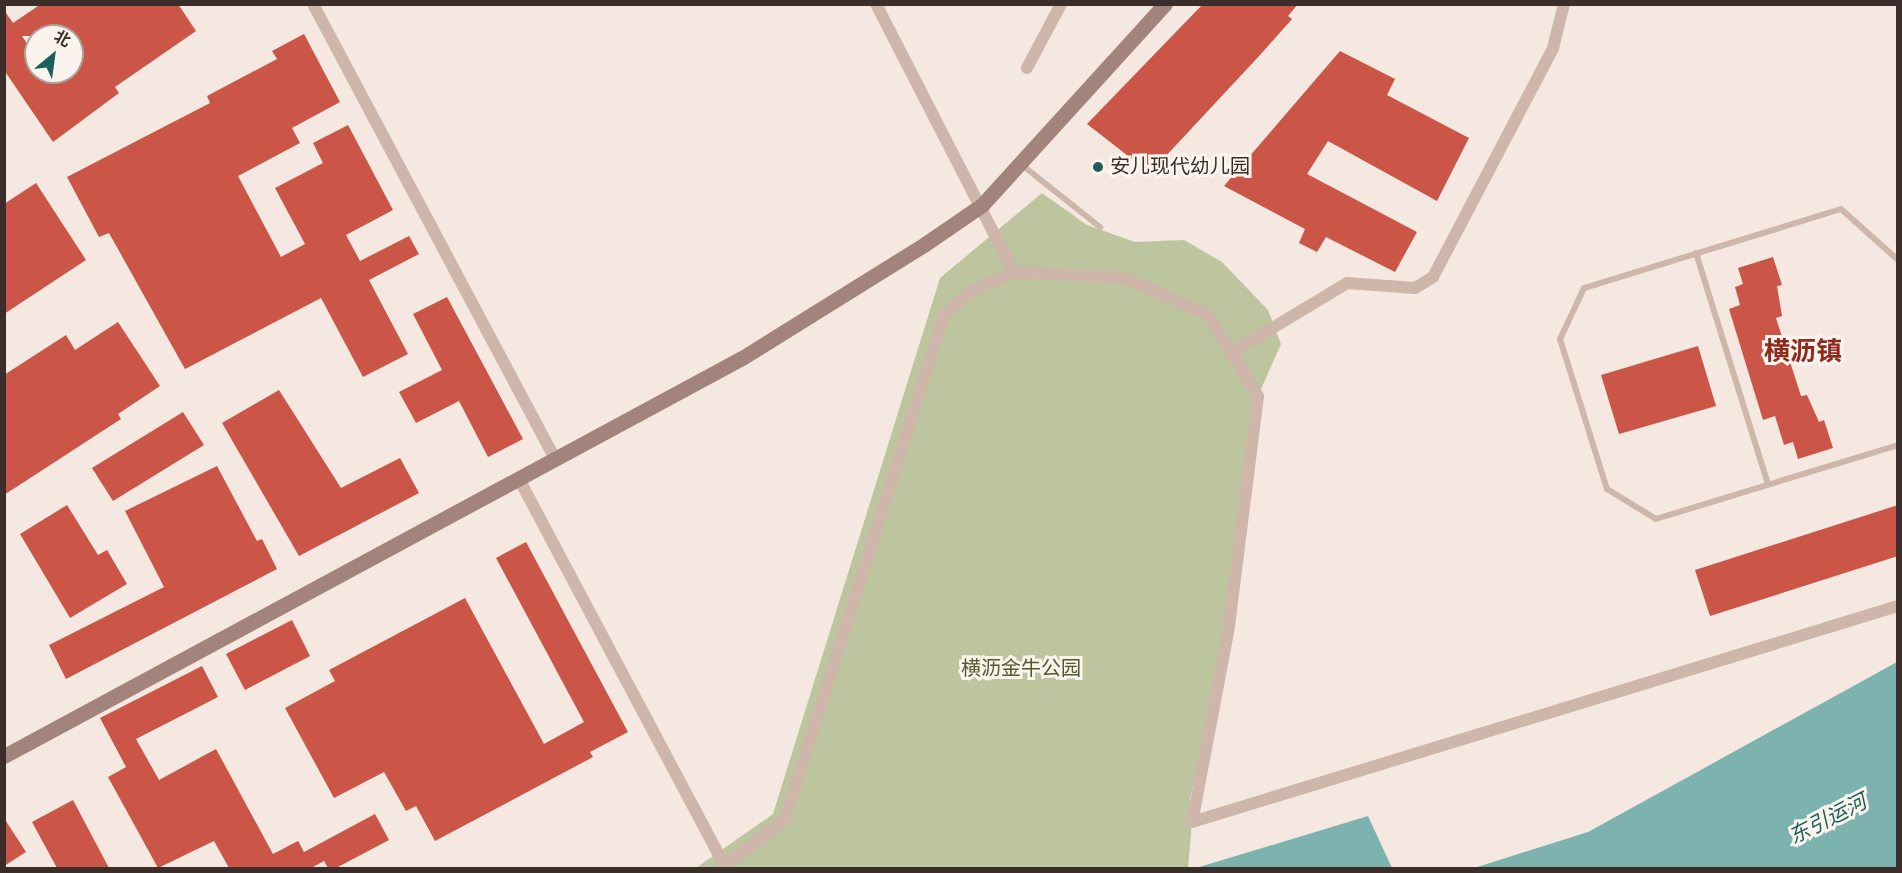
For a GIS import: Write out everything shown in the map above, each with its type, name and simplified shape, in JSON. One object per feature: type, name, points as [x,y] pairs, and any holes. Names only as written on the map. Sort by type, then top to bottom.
[{"type":"street","points":[[313,4],[555,459]]},
{"type":"street","points":[[876,4],[982,205],[1014,272]]},
{"type":"street","points":[[1027,68],[1061,4]]},
{"type":"street","points":[[4,756],[742,358],[982,205],[1022,165],[1165,4]]},
{"type":"street","points":[[1231,353],[1347,283],[1415,288],[1433,277],[1552,48],[1564,4]]},
{"type":"street","points":[[519,479],[723,868],[785,819],[944,315],[971,291],[1014,272],[1125,278],[1208,315],[1258,396],[1229,627],[1192,822],[1898,606]]},
{"type":"lane","points":[[1022,165],[1100,226]]},
{"type":"lane","points":[[1898,260],[1841,209],[1584,288],[1560,339],[1607,489],[1656,519],[1898,445]]},
{"type":"lane","points":[[1696,253],[1768,484]]},
{"type":"green space","name":"横沥金牛公园","points":[[1042,193],[1087,225],[1135,242],[1184,240],[1222,262],[1268,310],[1281,344],[1258,396],[1222,665],[1190,798],[1192,822],[1188,868],[696,868],[773,814],[940,278]]},
{"type":"water","name":"东引运河","points":[[1897,662],[1897,868],[1474,868],[1588,832]]},
{"type":"water","points":[[1368,816],[1392,868],[1196,868]]},
{"type":"building","points":[[41,4],[178,4],[196,31],[115,87],[119,93],[53,142],[4,70],[4,10],[13,23]]},
{"type":"building","points":[[1203,4],[1298,4],[1288,16],[1292,19],[1150,173],[1087,124]]},
{"type":"building","points":[[304,34],[340,102],[292,128],[300,143],[238,176],[281,257],[305,244],[275,188],[323,163],[313,143],[348,125],[393,210],[346,235],[360,261],[409,236],[419,254],[369,280],[408,354],[363,377],[321,298],[185,369],[109,233],[99,237],[67,177],[210,103],[207,96],[277,59],[272,51]]},
{"type":"building","points":[[1340,51],[1395,79],[1387,95],[1469,138],[1437,201],[1328,141],[1307,174],[1417,232],[1395,272],[1326,237],[1317,252],[1299,243],[1305,229],[1224,186]]},
{"type":"building","points":[[36,183],[86,260],[4,314],[4,204]]},
{"type":"building","points":[[1773,257],[1782,285],[1777,286],[1782,316],[1776,318],[1801,396],[1807,395],[1819,422],[1824,420],[1833,448],[1798,459],[1793,442],[1784,445],[1775,416],[1763,420],[1729,309],[1740,305],[1735,287],[1743,284],[1738,268]]},
{"type":"building","points":[[447,297],[523,439],[488,457],[459,401],[416,423],[399,392],[442,370],[413,314]]},
{"type":"building","points":[[118,322],[160,386],[118,414],[121,419],[4,495],[4,375],[66,335],[75,350]]},
{"type":"building","points":[[1698,346],[1716,406],[1619,434],[1601,375]]},
{"type":"building","points":[[279,390],[341,488],[400,458],[419,493],[299,556],[222,423]]},
{"type":"building","points":[[183,412],[204,445],[113,501],[92,468]]},
{"type":"building","points":[[217,466],[257,541],[262,539],[277,569],[66,679],[49,645],[164,587],[125,511]]},
{"type":"building","points":[[67,505],[98,555],[107,550],[127,584],[70,618],[20,534]]},
{"type":"building","points":[[1898,505],[1898,556],[1710,616],[1695,570]]},
{"type":"building","points":[[526,542],[628,732],[590,752],[593,757],[435,841],[416,806],[406,811],[384,772],[334,798],[285,708],[335,681],[329,670],[465,598],[544,744],[584,722],[496,558]]},
{"type":"building","points":[[292,620],[310,656],[245,690],[226,654]]},
{"type":"building","points":[[202,666],[218,697],[136,739],[159,780],[216,749],[273,854],[298,841],[304,852],[375,814],[389,840],[336,868],[328,868],[324,861],[311,868],[229,868],[214,841],[158,868],[108,777],[126,767],[100,718]]},
{"type":"building","points":[[73,800],[109,868],[57,868],[32,822]]},
{"type":"building","points":[[4,818],[26,852],[4,866]]},
{"type":"place","name":"安儿现代幼儿园","points":[[1098,167]]},
{"type":"district","name":"横沥镇","points":[[1803,353]]}]
